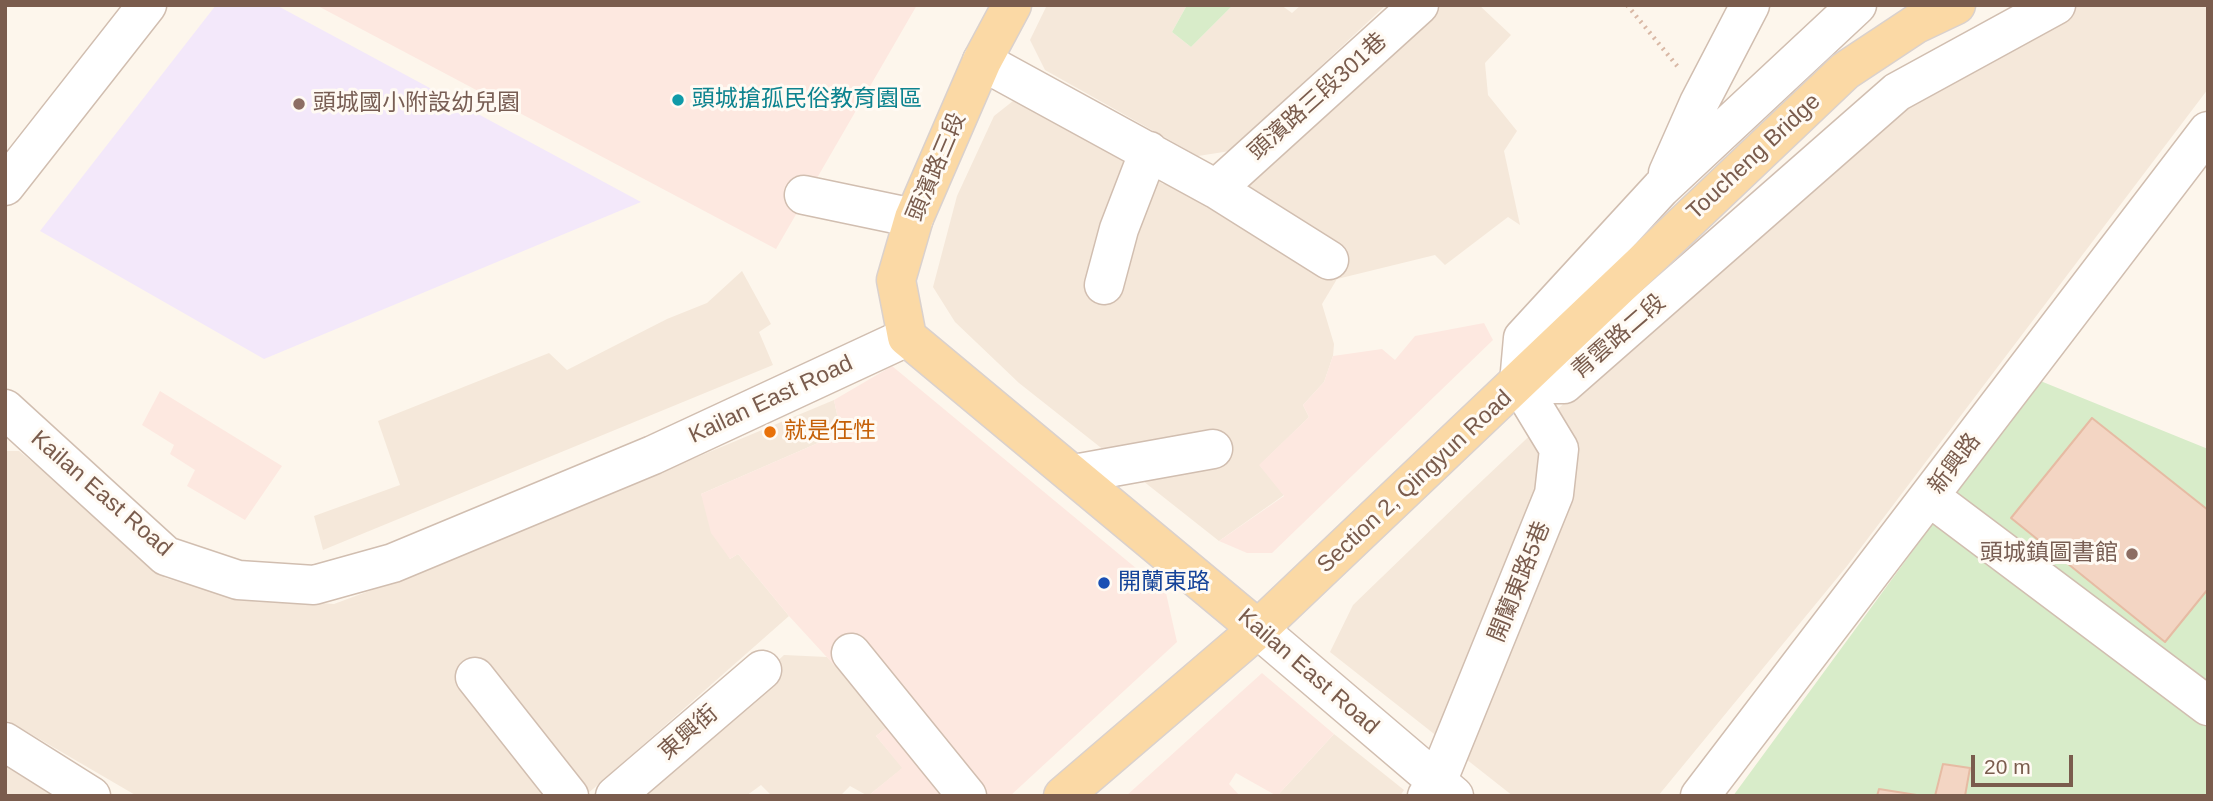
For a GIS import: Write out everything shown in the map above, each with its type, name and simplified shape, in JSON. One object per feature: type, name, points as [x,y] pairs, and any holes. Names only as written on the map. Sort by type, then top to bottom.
[{"type":"main road","name":"頭濱路三段","points":[[907,337],[896,280],[914,218],[982,61],[1012,5]]},
{"type":"main road","name":"Toucheng Bridge","points":[[1569,332],[1846,71],[1916,24],[1956,5]]},
{"type":"main road","name":"Section 2, Qingyun Road","points":[[1063,796],[1258,629],[1519,383],[1569,332]]},
{"type":"main road","name":"Kailan East Road","points":[[907,337],[1258,629]]},
{"type":"street","points":[[5,186],[147,5]]},
{"type":"street","name":"頭濱路三段301巷","points":[[1216,190],[1419,5]]},
{"type":"street","points":[[1661,188],[1699,103],[1750,5]]},
{"type":"street","points":[[1519,383],[1522,338],[1661,188],[1857,5]]},
{"type":"street","name":"青雲路二段","points":[[1519,383],[1564,384],[1897,92],[2056,5]]},
{"type":"street","points":[[982,61],[1149,151],[1329,260]]},
{"type":"street","name":"新興路","points":[[1700,796],[2208,131]]},
{"type":"street","points":[[1104,285],[1119,229],[1149,151]]},
{"type":"street","points":[[804,195],[914,218]]},
{"type":"street","name":"Kailan East Road","points":[[5,409],[166,556],[239,580],[314,585],[393,563],[641,460],[907,337]]},
{"type":"street","name":"開蘭東路5巷","points":[[1439,791],[1554,494],[1559,449],[1519,383]]},
{"type":"street","points":[[1074,474],[1213,449]]},
{"type":"street","points":[[1930,496],[2208,706]]},
{"type":"street","name":"Kailan East Road","points":[[1258,629],[1439,791]]},
{"type":"street","points":[[851,653],[967,796]]},
{"type":"street","name":"東興街","points":[[615,796],[762,670]]},
{"type":"street","points":[[475,677],[569,796]]},
{"type":"street","points":[[5,742],[91,796]]},
{"type":"path","points":[[1627,5],[1682,72]]},
{"type":"shaded area","name":"頭城國小附設幼兒園","points":[[216,5],[276,5],[641,202],[264,359],[40,231]]},
{"type":"shaded area","name":"頭城搶孤民俗教育園區","points":[[316,5],[917,5],[776,249]]},
{"type":"shaded area","points":[[1047,5],[1187,5],[1172,32],[1191,47],[1233,5],[1281,5],[1292,13],[1301,5],[1386,5],[1230,151],[1198,156],[1045,70],[1030,40]]},
{"type":"shaded area","points":[[1437,5],[1479,5],[1511,35],[1485,63],[1488,95],[1517,131],[1504,151],[1520,225],[1508,217],[1445,265],[1435,255],[1337,279],[1322,304],[1334,344],[1324,382],[1303,405],[1309,417],[1260,465],[1284,495],[1219,541],[1019,383],[955,322],[933,287],[957,196],[994,116],[1013,101],[1071,123],[1163,184],[1173,180],[1240,190]]},
{"type":"shaded area","points":[[2074,5],[2208,5],[2208,89],[1847,566],[1658,796],[1513,796],[1330,652],[1353,605],[1468,494],[1577,391],[1916,87]]},
{"type":"shaded area","points":[[742,271],[771,324],[759,332],[773,365],[323,550],[314,516],[400,485],[378,421],[549,353],[567,370],[667,319],[707,303]]},
{"type":"shaded area","points":[[1484,323],[1493,340],[1272,553],[1247,553],[1219,541],[1284,496],[1259,465],[1309,417],[1303,405],[1324,382],[1333,356],[1382,349],[1395,360],[1415,336]]},
{"type":"shaded area","points":[[892,366],[1166,593],[1177,642],[1010,796],[868,796],[902,768],[876,736],[889,725],[789,616],[738,554],[730,559],[711,533],[701,494],[841,433],[834,400]]},
{"type":"shaded area","points":[[160,391],[282,466],[245,520],[187,486],[195,470],[170,454],[174,445],[142,425]]},
{"type":"shaded area","points":[[834,400],[841,433],[701,494],[730,559],[738,554],[789,616],[585,796],[137,796],[5,719],[5,451],[19,451],[157,564],[165,578],[229,596],[334,604],[431,568]]},
{"type":"shaded area","points":[[784,655],[827,657],[890,725],[876,736],[903,768],[868,796],[850,786],[840,796],[772,796],[761,785],[746,796],[630,796]]},
{"type":"shaded area","points":[[1262,673],[1334,734],[1277,796],[1236,773],[1229,784],[1240,796],[1126,796]]},
{"type":"shaded area","points":[[1334,734],[1404,790],[1400,796],[1277,796]]},
{"type":"shaded area","points":[[5,753],[73,796],[5,796]]},
{"type":"green space","points":[[1187,5],[1233,5],[1191,47],[1172,32]]},
{"type":"green space","points":[[2038,380],[2208,449],[2208,796],[1733,796]]},
{"type":"building","name":"頭城鎮圖書館","points":[[2092,418],[2208,510],[2208,589],[2165,642],[2011,518]]},
{"type":"building","points":[[1943,764],[1970,768],[1965,796],[1935,796]]},
{"type":"building","points":[[1879,789],[1923,796],[1877,796]]},
{"type":"place","name":"頭城搶孤民俗教育園區","points":[[678,100]]},
{"type":"place","name":"頭城國小附設幼兒園","points":[[299,104]]},
{"type":"place","name":"就是任性","points":[[770,432]]},
{"type":"place","name":"頭城鎮圖書館","points":[[2132,554]]},
{"type":"place","name":"開蘭東路","points":[[1104,583]]}]
